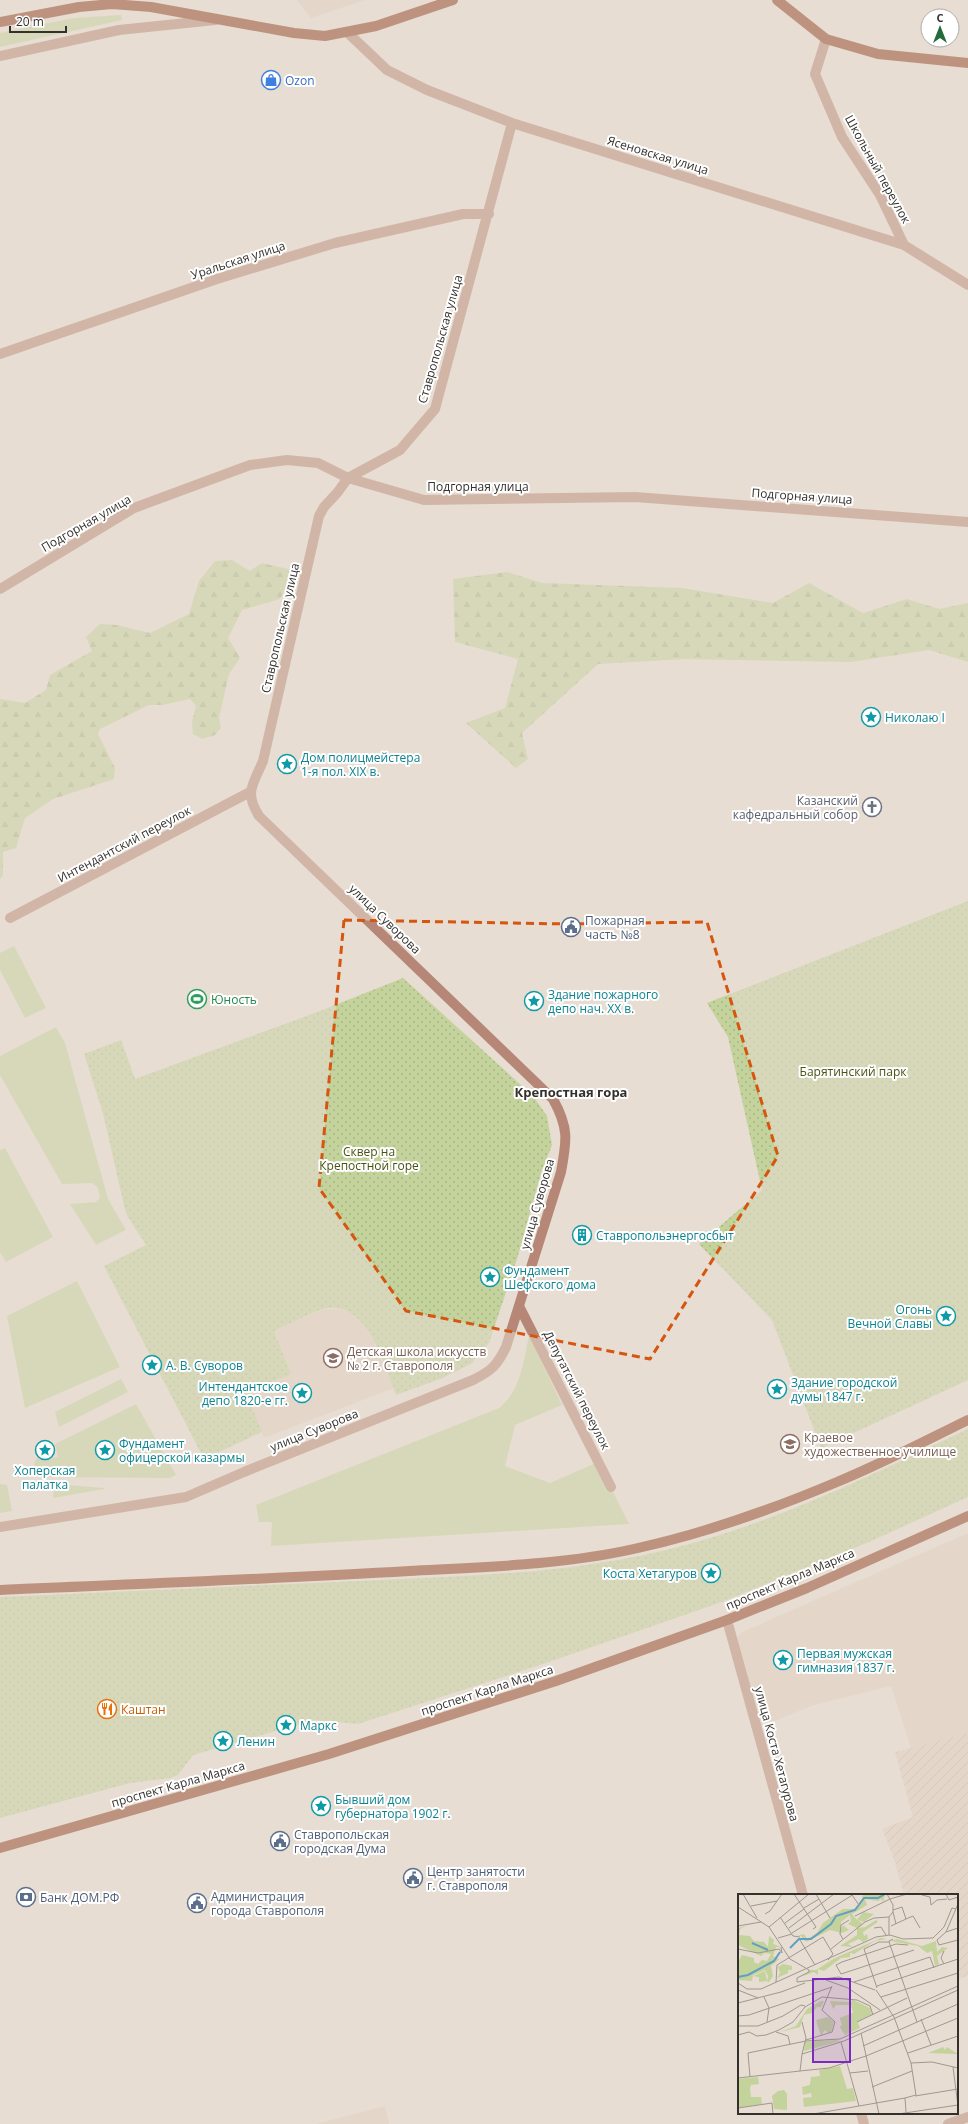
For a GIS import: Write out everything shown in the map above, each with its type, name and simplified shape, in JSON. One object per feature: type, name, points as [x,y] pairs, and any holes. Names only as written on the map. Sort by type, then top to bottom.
[{"type":"main road","points":[[0,22],[79,7],[112,4],[151,7],[294,33],[325,36],[348,33],[376,26],[453,0]]},
{"type":"main road","points":[[777,0],[826,39],[878,54],[968,63]]},
{"type":"main road","points":[[0,1590],[340,1575],[456,1568],[600,1555],[638,1548],[710,1529],[779,1505],[839,1481],[968,1420]]},
{"type":"main road","name":"проспект Карла Маркса","points":[[0,1848],[330,1754],[556,1681],[727,1620],[808,1588],[968,1516]]},
{"type":"street","points":[[0,56],[119,30],[219,20]]},
{"type":"street","name":"Ясеновская улица","points":[[348,33],[387,70],[427,90],[512,123],[904,245],[968,285]]},
{"type":"street","name":"Школьный переулок","points":[[826,39],[815,74],[842,137],[880,195],[904,245]]},
{"type":"street","name":"Ставропольская улица","points":[[250,792],[263,761],[319,516],[324,507],[348,478],[400,450],[435,409],[489,214],[512,123]]},
{"type":"street","name":"Уральская улица","points":[[0,354],[218,279],[335,243],[462,214],[489,214]]},
{"type":"street","name":"Подгорная улица","points":[[0,590],[134,508],[250,465],[287,460],[318,463],[348,478],[424,500],[635,497],[968,522]]},
{"type":"street","name":"Интендантский переулок","points":[[10,918],[250,792]]},
{"type":"street","name":"улица Суворова","points":[[0,1527],[186,1497],[244,1472],[473,1380],[489,1372],[498,1363],[506,1347],[561,1172],[566,1146],[563,1116],[553,1099],[259,816],[251,803],[250,792]]},
{"type":"street","name":"Депутатский переулок","points":[[519,1306],[611,1487]]},
{"type":"street","name":"улица Коста Хетагурова","points":[[727,1620],[803,1894]]},
{"type":"street","points":[[861,2114],[864,2124]]},
{"type":"street","points":[[948,2124],[968,2117]]},
{"type":"highlighted area","points":[[344,920],[567,924],[707,922],[778,1156],[650,1359],[406,1311],[319,1188]]},
{"type":"shaded area","points":[[297,0],[365,0],[311,18]]},
{"type":"shaded area","name":"Детская школа искусств № 2 г. Ставрополя","points":[[323,1309],[339,1309],[350,1312],[358,1317],[371,1336],[394,1388],[264,1438],[246,1392],[274,1331]]},
{"type":"shaded area","points":[[968,1533],[968,1733],[911,1748],[891,1686],[814,1705],[777,1720],[760,1725],[736,1639],[740,1633]]},
{"type":"shaded area","points":[[968,1733],[968,1976],[958,1979],[958,1894],[904,1894],[894,1859],[882,1829],[913,1817],[895,1752]]},
{"type":"shaded area","points":[[385,2106],[389,2124],[316,2124]]},
{"type":"green space","points":[[121,15],[122,20],[0,47],[0,33],[74,18]]},
{"type":"green space","points":[[232,560],[250,571],[262,563],[292,571],[288,585],[280,599],[242,610],[228,638],[240,658],[229,674],[219,718],[221,728],[215,735],[202,739],[193,734],[192,722],[196,706],[190,699],[162,705],[149,705],[100,729],[98,734],[115,768],[114,779],[53,799],[25,818],[16,848],[3,852],[3,875],[0,879],[0,699],[25,703],[46,690],[50,675],[92,651],[86,637],[100,624],[117,625],[150,633],[189,614],[199,581],[215,561]]},
{"type":"green space","points":[[507,572],[542,583],[682,588],[773,603],[809,583],[863,613],[907,599],[939,609],[968,603],[968,662],[929,650],[851,662],[685,659],[598,664],[522,733],[528,759],[516,768],[466,723],[505,708],[518,659],[455,642],[453,579]]},
{"type":"green space","name":"Барятинский парк","points":[[968,901],[968,1380],[821,1448],[772,1320],[699,1244],[762,1190],[728,1037],[707,1003]]},
{"type":"green space","points":[[14,946],[46,1008],[25,1018],[0,970],[0,953]]},
{"type":"green space","name":"Сквер на Крепостной горе","points":[[403,978],[533,1096],[547,1116],[552,1145],[542,1170],[517,1259],[489,1343],[471,1364],[440,1379],[396,1395],[378,1349],[370,1334],[360,1321],[348,1311],[334,1308],[317,1311],[274,1331],[291,1374],[246,1392],[262,1432],[204,1459],[104,1266],[146,1245],[132,1224],[125,1210],[103,1113],[84,1054],[121,1040],[135,1079],[320,1011]]},
{"type":"green space","points":[[56,1027],[65,1043],[108,1199],[126,1230],[96,1245],[70,1204],[96,1202],[100,1198],[98,1188],[92,1183],[62,1184],[0,1075],[0,1056]]},
{"type":"green space","points":[[5,1148],[53,1237],[6,1262],[0,1252],[0,1150]]},
{"type":"green space","points":[[77,1281],[120,1367],[25,1408],[7,1316]]},
{"type":"green space","points":[[529,1336],[562,1405],[515,1425],[505,1466],[550,1483],[598,1462],[629,1524],[271,1546],[272,1522],[259,1522],[256,1505],[499,1408],[517,1385],[523,1366]]},
{"type":"green space","points":[[121,1379],[128,1392],[59,1427],[55,1412]]},
{"type":"green space","points":[[136,1404],[176,1475],[170,1478],[41,1477],[34,1472],[35,1461],[38,1457],[44,1454],[50,1458],[58,1457],[55,1444]]},
{"type":"green space","points":[[968,1429],[968,1497],[869,1542],[719,1603],[546,1663],[358,1724],[314,1720],[193,1755],[178,1775],[171,1778],[130,1783],[0,1818],[0,1597],[481,1575],[602,1563],[682,1546],[756,1523],[828,1494]]},
{"type":"green space","points":[[0,1484],[7,1485],[12,1511],[0,1513]]},
{"type":"green space","points":[[54,1484],[104,1488],[104,1489],[53,1498]]},
{"type":"place","name":"Ozon","points":[[271,80]]},
{"type":"place","name":"Николаю I","points":[[871,717]]},
{"type":"place","name":"Дом полицмейстера 1-я пол. XIX в.","points":[[287,764]]},
{"type":"place","name":"Казанский кафедральный собор","points":[[872,807]]},
{"type":"place","name":"Пожарная часть №8","points":[[571,927]]},
{"type":"place","name":"Юность","points":[[197,999]]},
{"type":"place","name":"Здание пожарного депо нач. ХХ в.","points":[[534,1001]]},
{"type":"place","name":"Ставропольэнергосбыт","points":[[582,1235]]},
{"type":"place","name":"Фундамент Шефского дома","points":[[490,1277]]},
{"type":"place","name":"Огонь Вечной Славы","points":[[946,1316]]},
{"type":"place","name":"Детская школа искусств № 2 г. Ставрополя","points":[[333,1358]]},
{"type":"place","name":"А. В. Суворов","points":[[152,1365]]},
{"type":"place","name":"Здание городской думы 1847 г.","points":[[777,1389]]},
{"type":"place","name":"Интендантское депо 1820-е гг.","points":[[302,1393]]},
{"type":"place","name":"Краевое художественное училище","points":[[790,1444]]},
{"type":"place","name":"Хоперская палатка","points":[[45,1450]]},
{"type":"place","name":"Фундамент офицерской казармы","points":[[105,1450]]},
{"type":"place","name":"Коста Хетагуров","points":[[711,1573]]},
{"type":"place","name":"Первая мужская гимназия 1837 г.","points":[[783,1660]]},
{"type":"place","name":"Каштан","points":[[107,1709]]},
{"type":"place","name":"Маркс","points":[[286,1725]]},
{"type":"place","name":"Ленин","points":[[223,1741]]},
{"type":"place","name":"Бывший дом губернатора 1902 г.","points":[[321,1806]]},
{"type":"place","name":"Ставропольская городская Дума","points":[[280,1841]]},
{"type":"place","name":"Центр занятости г. Ставрополя","points":[[413,1878]]},
{"type":"place","name":"Банк ДОМ.РФ","points":[[26,1897]]},
{"type":"place","name":"Администрация города Ставрополя","points":[[197,1903]]},
{"type":"district","name":"Крепостная гора","points":[[571,1092]]}]
